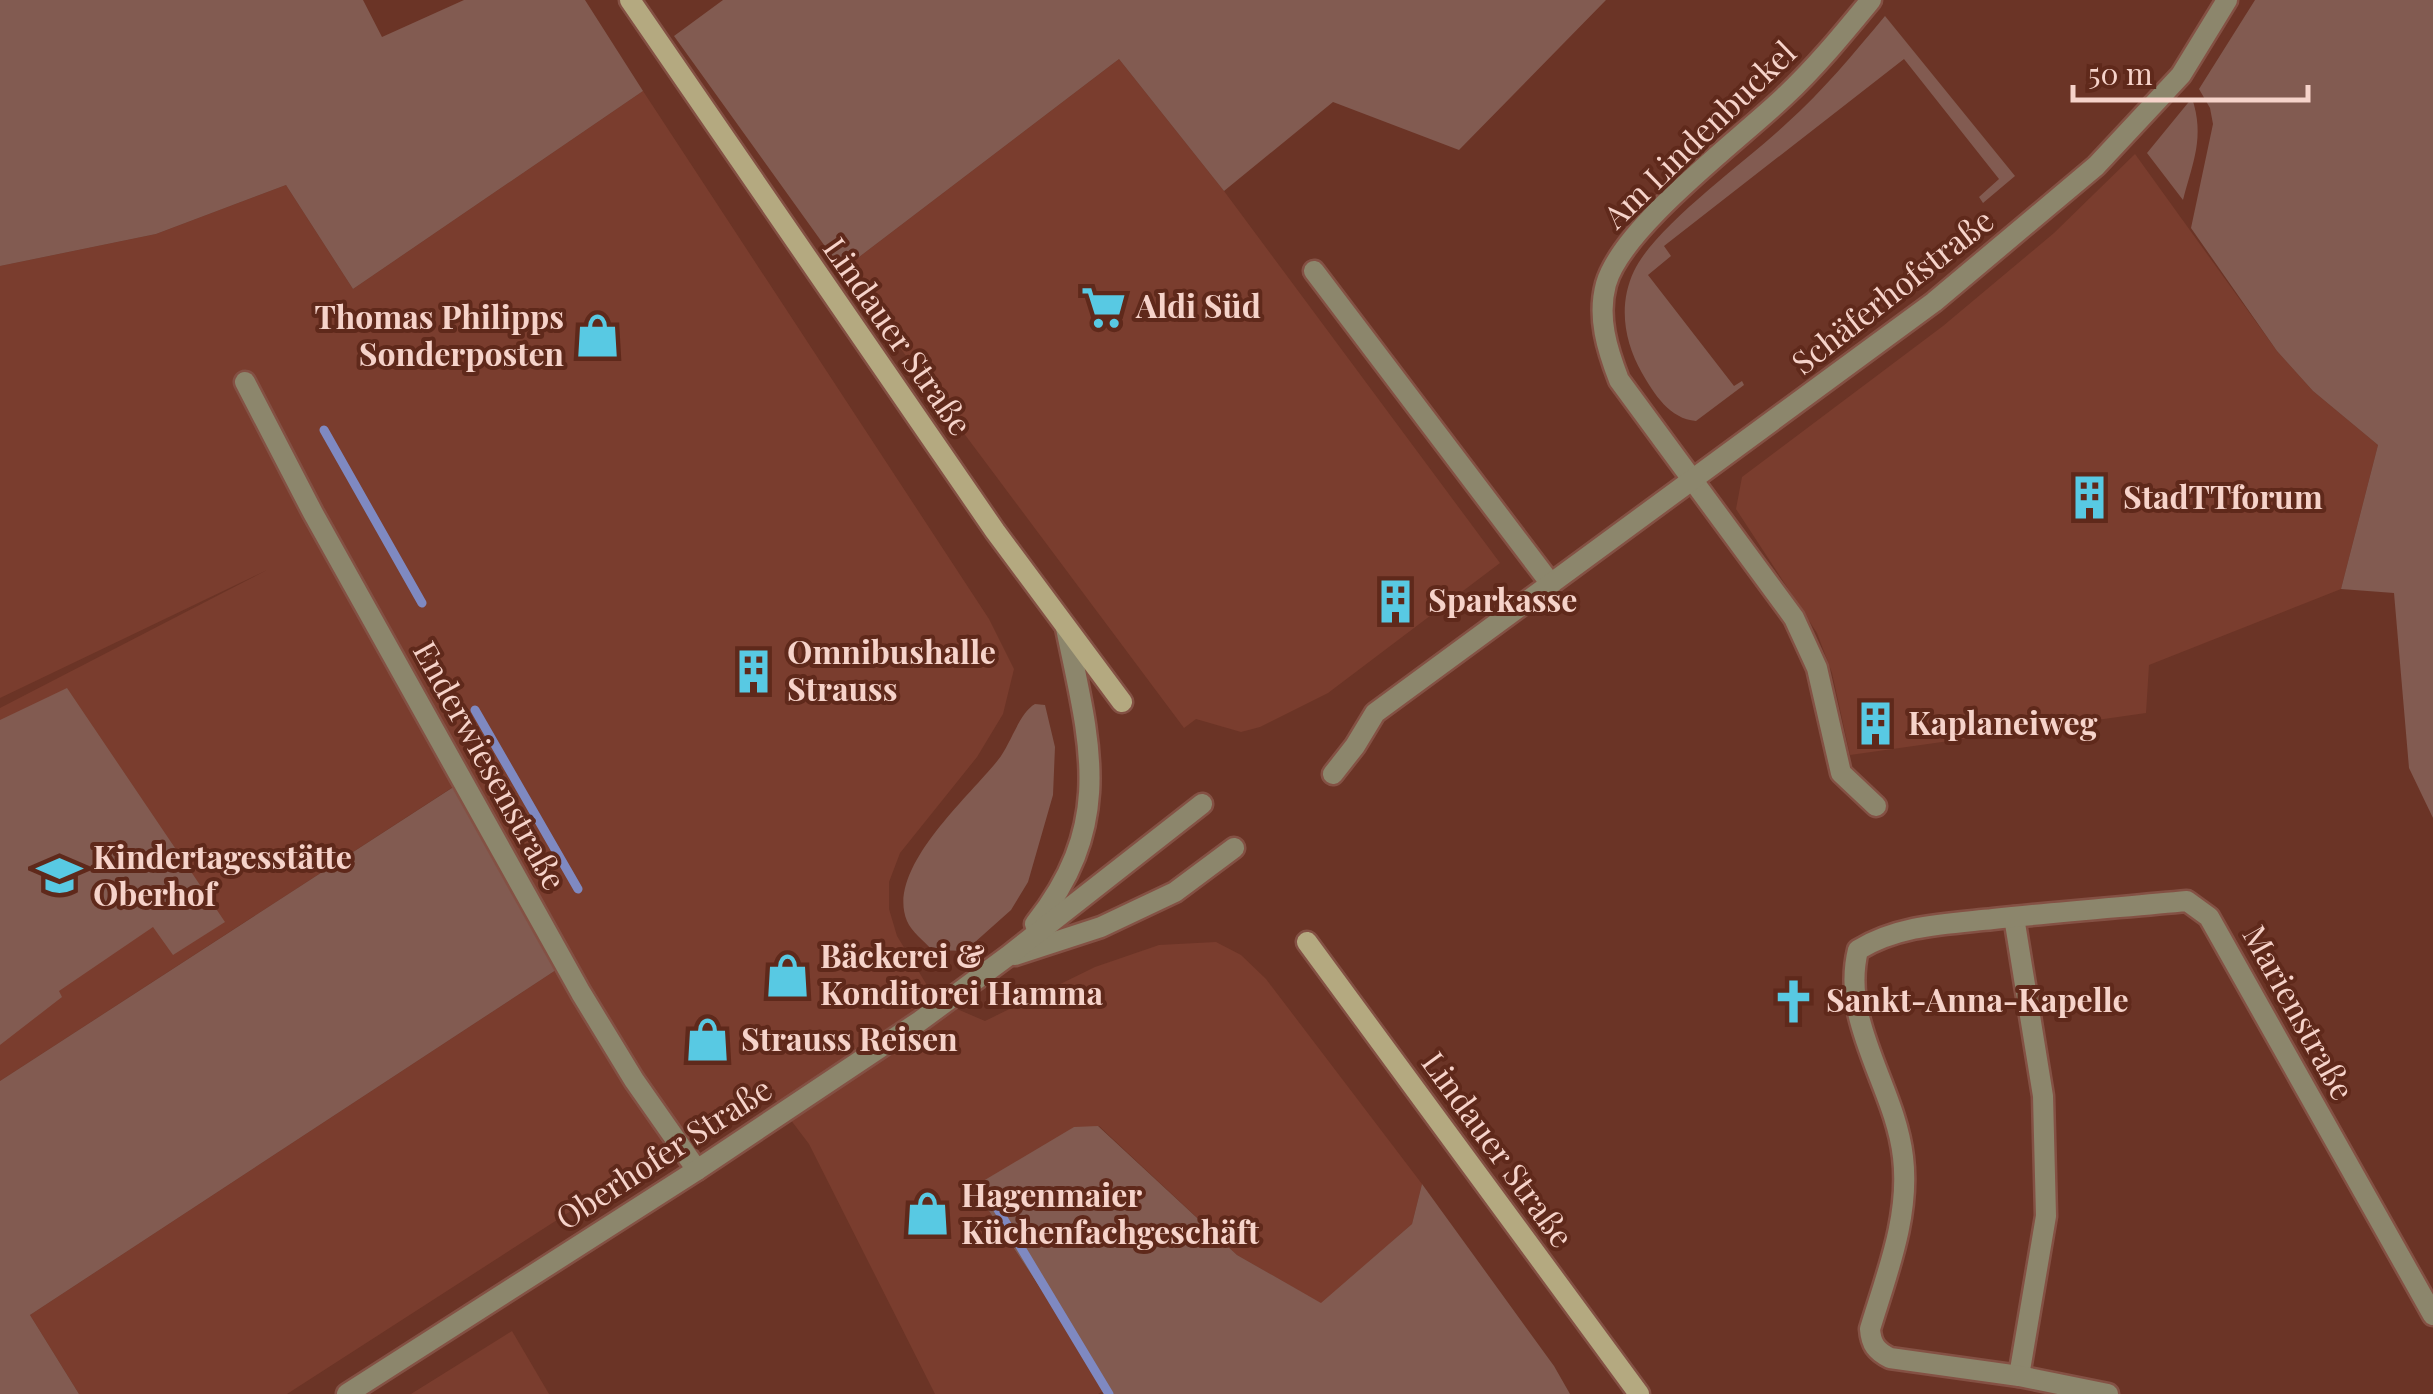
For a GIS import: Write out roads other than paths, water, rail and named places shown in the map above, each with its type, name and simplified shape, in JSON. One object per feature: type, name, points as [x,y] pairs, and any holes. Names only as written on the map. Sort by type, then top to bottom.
[{"type":"main road","name":"Lindauer Straße","points":[[630,0],[913,414],[1122,702]]},
{"type":"main road","name":"Lindauer Straße","points":[[1307,942],[1639,1394]]},
{"type":"street","name":"Am Lindenbuckel","points":[[1692,481],[1619,380],[1603,326],[1606,282],[1619,255],[1640,228],[1786,96],[1871,0]]},
{"type":"street","name":"Schäferhofstraße","points":[[1333,774],[1375,713],[1934,302],[2096,166],[2182,75],[2227,0]]},
{"type":"street","points":[[1314,271],[1551,584]]},
{"type":"street","name":"Enderwiesenstraße","points":[[245,382],[312,512],[587,1003],[634,1080],[697,1170]]},
{"type":"street","points":[[1692,481],[1794,618],[1817,668],[1841,773],[1876,806]]},
{"type":"street","name":"Oberhofer Straße","points":[[1008,956],[1064,886],[1084,833],[1090,795],[1086,725],[1066,628]]},
{"type":"street","name":"Oberhofer Straße","points":[[347,1394],[920,1022],[1202,804]]},
{"type":"street","name":"Oberhofer Straße","points":[[1008,956],[1101,927],[1175,892],[1234,848]]},
{"type":"street","name":"Marienstraße","points":[[2019,1376],[1890,1358],[1871,1341],[1870,1329],[1904,1206],[1897,1124],[1853,997],[1858,950],[1879,937],[1920,927],[2014,917],[2187,901],[2199,906],[2210,917],[2433,1316]]},
{"type":"street","points":[[2014,917],[2043,1096],[2046,1216],[2019,1376],[2108,1394]]},
{"type":"waterway","points":[[324,430],[422,603]]},
{"type":"waterway","points":[[475,710],[578,889]]},
{"type":"waterway","points":[[994,1203],[1109,1394]]},
{"type":"place","name":"Aldi Süd","points":[[1103,307]]},
{"type":"place","name":"Thomas Philipps Sonderposten","points":[[597,336]]},
{"type":"place","name":"StadTTforum","points":[[2090,498]]},
{"type":"place","name":"Sparkasse","points":[[1395,601]]},
{"type":"place","name":"Omnibushalle Strauss","points":[[754,671]]},
{"type":"place","name":"Kaplaneiweg","points":[[1875,724]]},
{"type":"place","name":"Kindertagesstätte Oberhof","points":[[60,876]]},
{"type":"place","name":"Bäckerei & Konditorei Hamma","points":[[787,975]]},
{"type":"place","name":"Sankt-Anna-Kapelle","points":[[1793,1001]]},
{"type":"place","name":"Strauss Reisen","points":[[708,1040]]},
{"type":"place","name":"Hagenmaier Küchenfachgeschäft","points":[[928,1214]]}]
